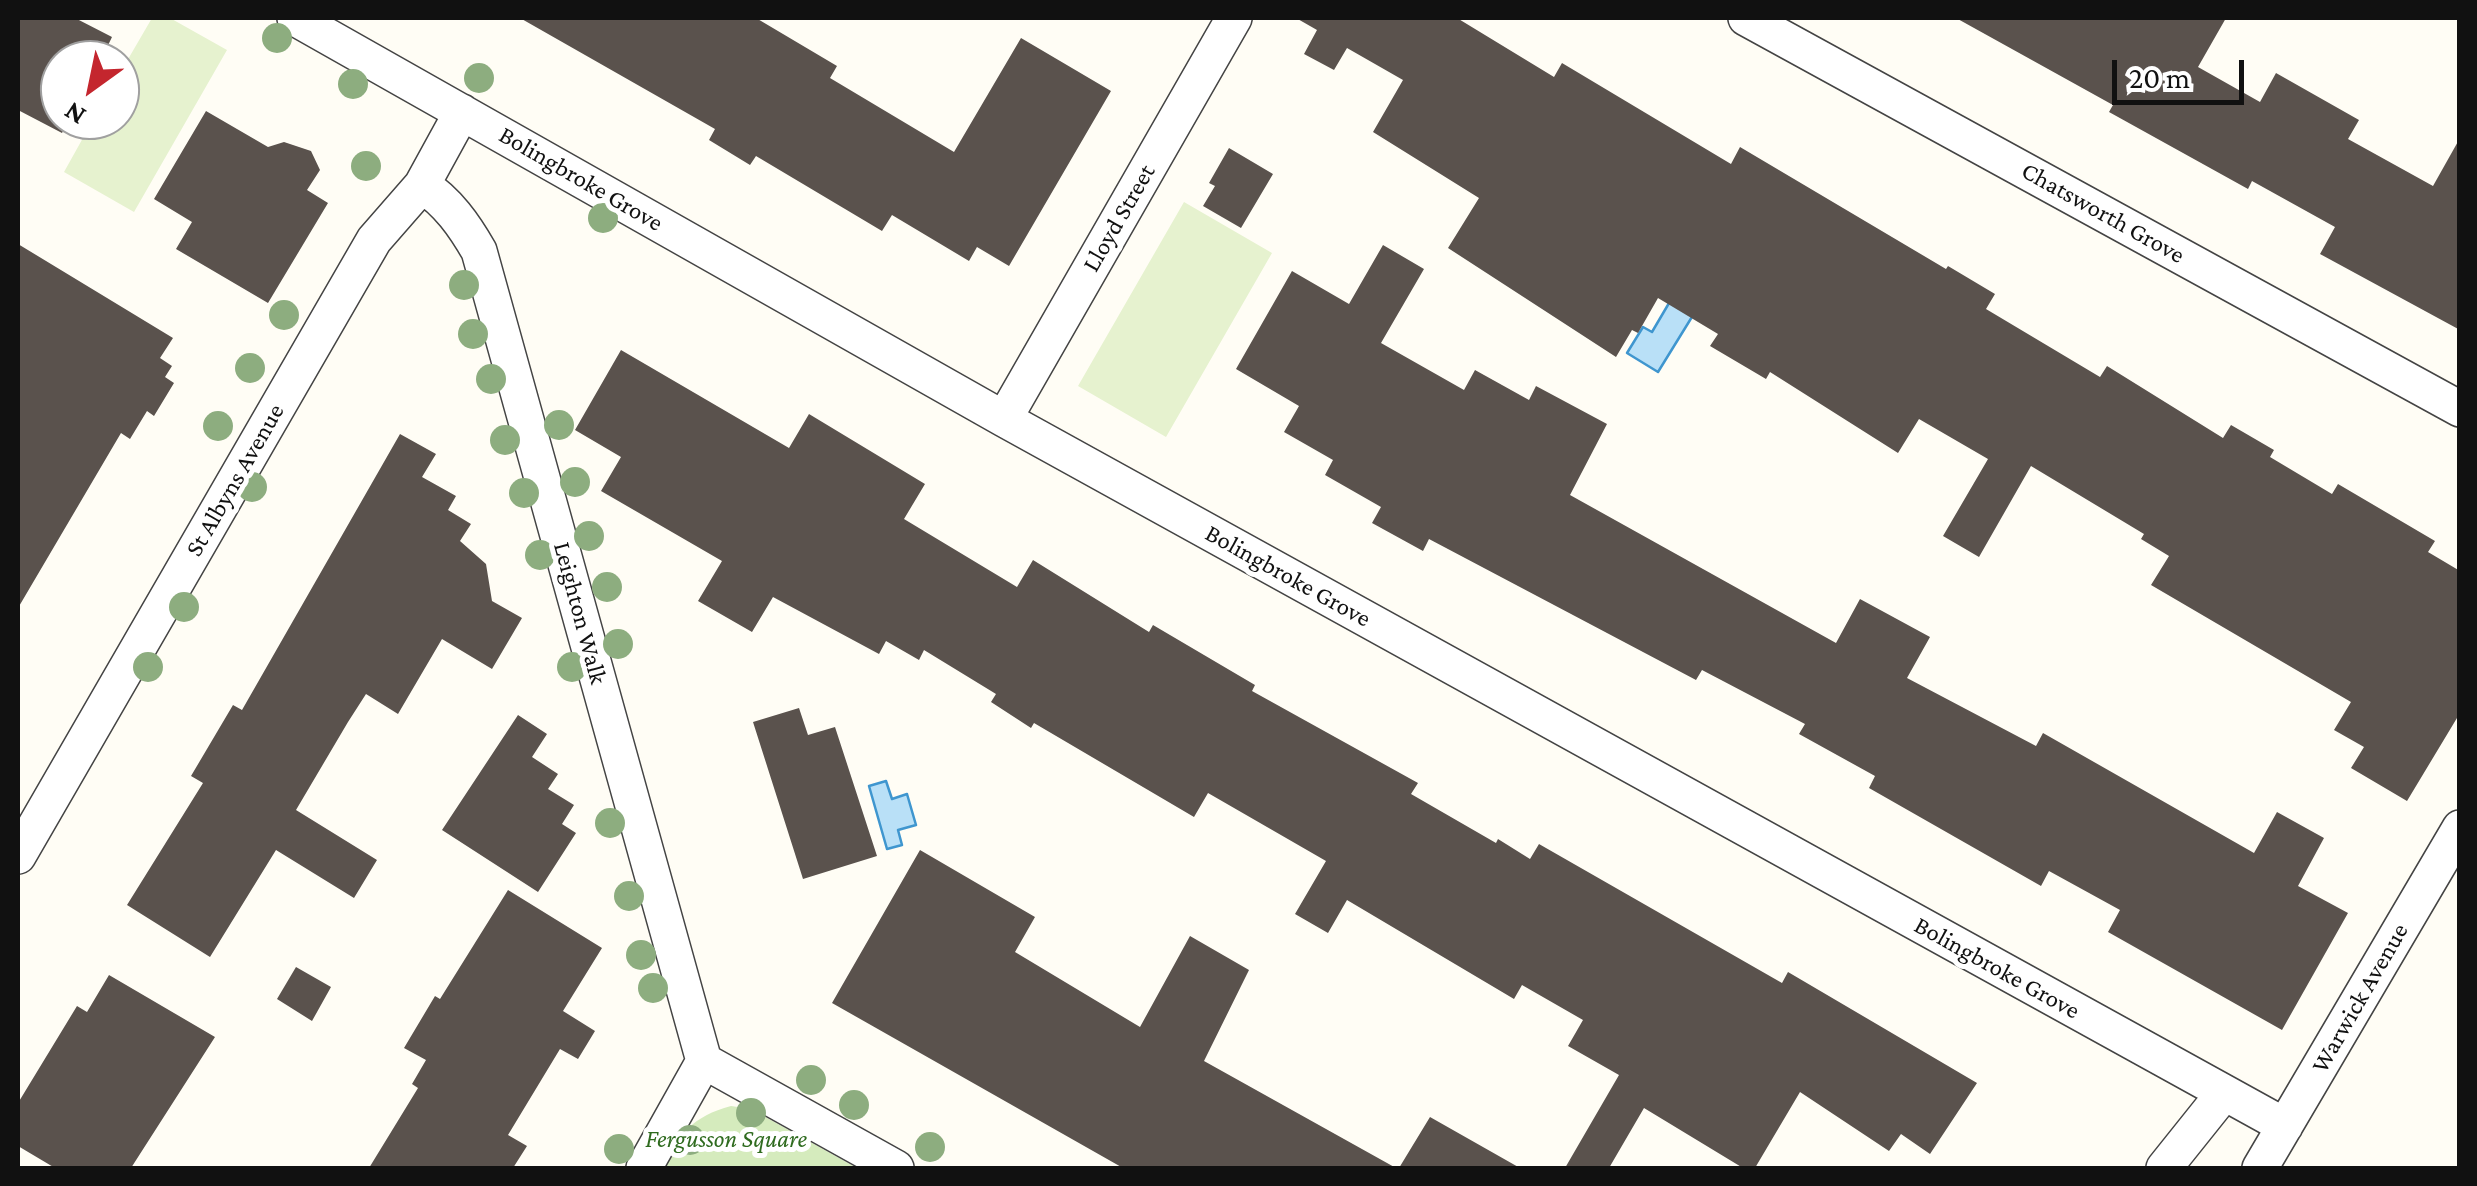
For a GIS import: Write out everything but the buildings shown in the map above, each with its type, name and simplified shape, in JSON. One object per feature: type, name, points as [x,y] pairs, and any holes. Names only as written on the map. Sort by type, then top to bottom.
[{"type":"street","name":"Bolingbroke Grove","points":[[295,18],[1004,419],[2284,1126]]},
{"type":"street","name":"Lloyd Street","points":[[1004,419],[1234,18]]},
{"type":"street","name":"Chatsworth Grove","points":[[1746,18],[2460,409]]},
{"type":"street","name":"St Albyns Avenue","points":[[18,856],[374,240],[422,185],[462,112]]},
{"type":"street","name":"Leighton Walk","points":[[422,185],[462,223],[479,251],[704,1061]]},
{"type":"street","name":"Warwick Avenue","points":[[2260,1168],[2460,828]]},
{"type":"street","points":[[644,1168],[704,1061],[896,1168]]},
{"type":"street","points":[[2164,1168],[2224,1093]]},
{"type":"green space","points":[[152,18],[170,18],[227,50],[134,212],[64,172],[82,140],[140,140],[139,40]]},
{"type":"green space","points":[[1184,202],[1272,253],[1166,437],[1078,386]]},
{"type":"green space","name":"Fergusson Square","points":[[731,1106],[751,1109],[857,1168],[659,1168],[688,1128],[706,1115]]},
{"type":"water","points":[[1672,298],[1695,312],[1658,372],[1627,353],[1643,327],[1652,332]]},
{"type":"water","points":[[886,781],[892,799],[907,794],[916,825],[898,830],[902,845],[887,849],[869,786]]}]
